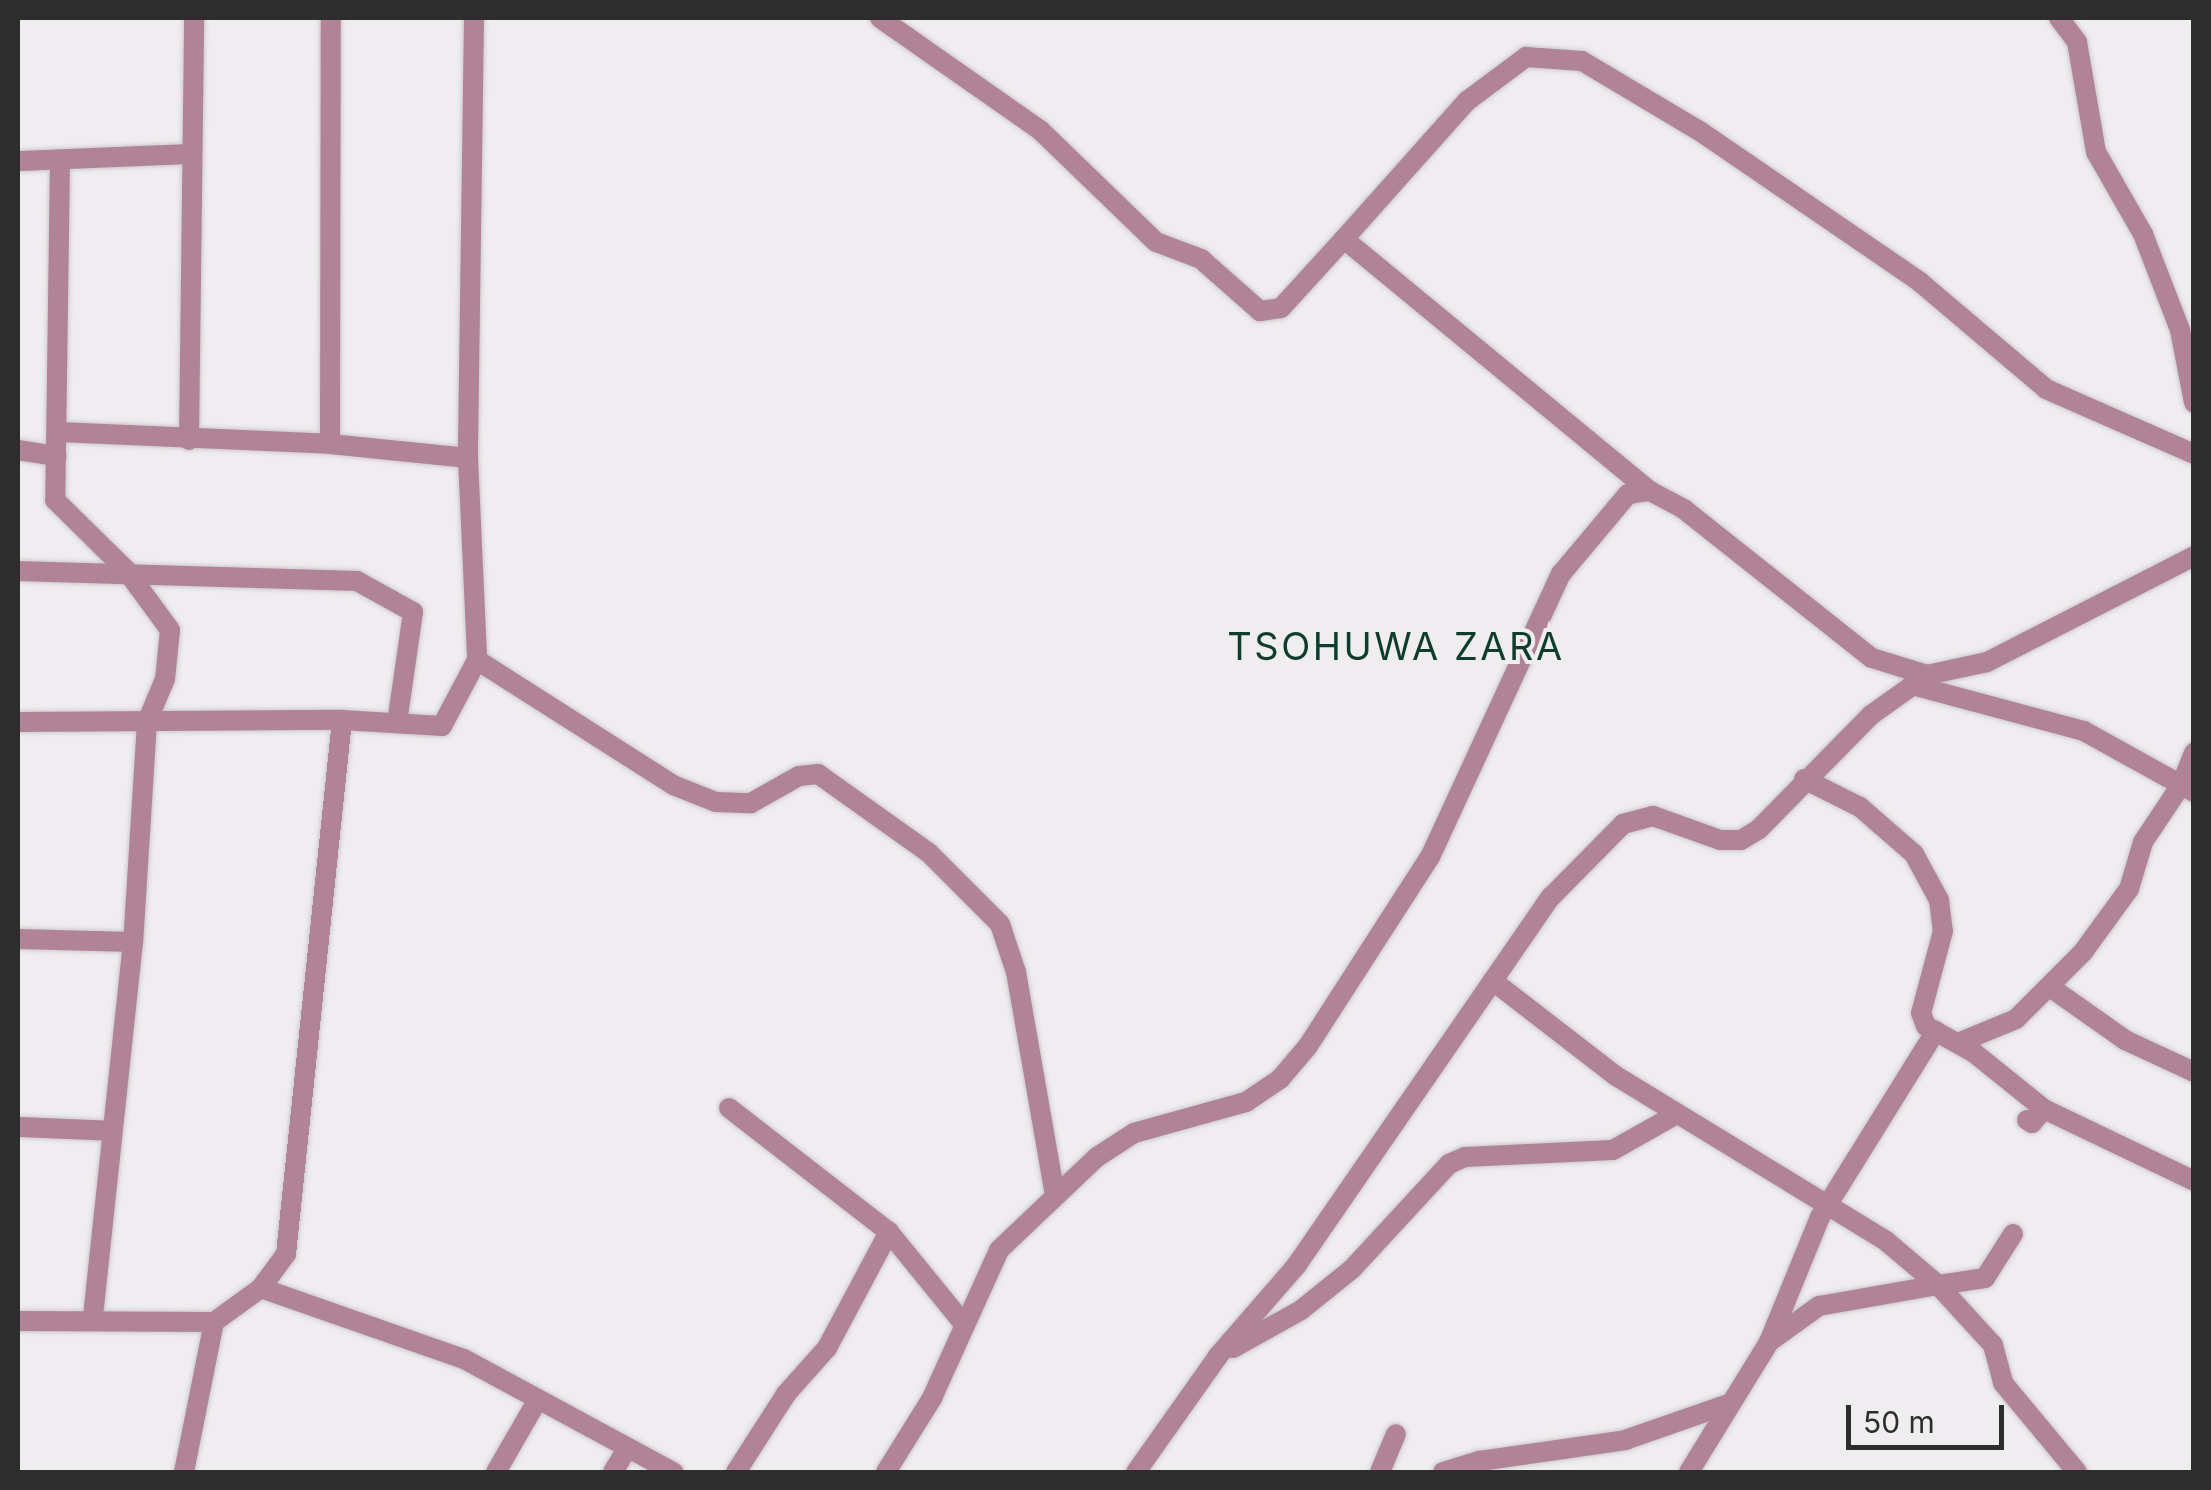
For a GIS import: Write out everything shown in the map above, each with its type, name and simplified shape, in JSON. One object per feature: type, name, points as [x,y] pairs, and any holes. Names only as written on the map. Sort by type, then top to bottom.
[{"type":"street","points":[[189,440],[194,18]]},
{"type":"street","points":[[330,444],[331,18]]},
{"type":"street","points":[[18,722],[342,720],[442,726],[476,660],[468,458],[474,18]]},
{"type":"street","points":[[880,18],[1040,130],[1156,242],[1201,260],[1260,311],[1281,308],[1466,101],[1526,57],[1582,62],[1702,132],[1920,282],[2046,388],[2194,454]]},
{"type":"street","points":[[2059,18],[2077,42],[2096,152],[2143,234],[2180,330],[2194,402]]},
{"type":"street","points":[[18,162],[192,154]]},
{"type":"street","points":[[60,160],[56,456],[60,508],[126,570],[170,630],[165,679],[147,722],[133,942],[93,1319]]},
{"type":"street","points":[[1344,239],[1650,490],[1694,516],[1872,658],[1919,680],[2084,731],[2187,789]]},
{"type":"street","points":[[59,432],[330,444],[468,458]]},
{"type":"street","points":[[18,450],[56,456]]},
{"type":"street","points":[[886,1472],[932,1398],[999,1250],[1055,1196],[1134,1133],[1246,1102],[1308,1046],[1430,857],[1561,574],[1628,494],[1650,490]]},
{"type":"street","points":[[1136,1472],[1218,1356],[1296,1266],[1551,898],[1623,824],[1653,816],[1720,840],[1741,840],[1759,829],[1804,779],[1919,680],[1987,662],[2194,556]]},
{"type":"street","points":[[18,571],[126,570],[357,581],[413,612],[397,723]]},
{"type":"street","points":[[476,660],[673,785],[716,802],[751,803],[799,776],[818,774],[968,886],[1000,924],[1016,972],[1055,1196]]},
{"type":"street","points":[[18,1321],[214,1322],[261,1288],[286,1254],[342,720]]},
{"type":"street","points":[[1958,1043],[2016,1020],[2050,988],[2128,889],[2144,842],[2187,789],[2194,752]]},
{"type":"street","points":[[1804,779],[1860,806],[1914,854],[1939,900],[1943,931],[1922,1013],[1936,1032],[1958,1043],[2036,1114],[2194,1182]]},
{"type":"street","points":[[18,938],[133,942]]},
{"type":"street","points":[[1493,981],[1675,1116],[1886,1240],[1938,1285],[1993,1345],[2003,1383],[2077,1472]]},
{"type":"street","points":[[2050,988],[2125,1040],[2194,1072]]},
{"type":"street","points":[[1689,1472],[1769,1342],[1828,1204],[1936,1032]]},
{"type":"street","points":[[729,1108],[889,1232],[963,1323]]},
{"type":"street","points":[[1218,1356],[1301,1310],[1352,1269],[1449,1164],[1465,1158],[1612,1150],[1675,1116]]},
{"type":"street","points":[[18,1128],[112,1130]]},
{"type":"street","points":[[736,1472],[786,1394],[827,1348],[889,1232]]},
{"type":"street","points":[[1769,1342],[1820,1306],[1985,1278],[2013,1234]]},
{"type":"street","points":[[261,1288],[464,1359],[673,1472]]},
{"type":"street","points":[[184,1472],[214,1322]]},
{"type":"street","points":[[496,1472],[538,1401]]},
{"type":"street","points":[[1442,1472],[1480,1460],[1625,1440],[1732,1402]]},
{"type":"street","points":[[1380,1472],[1396,1434]]},
{"type":"street","points":[[613,1472],[628,1448]]},
{"type":"district","name":"TSOHUWA ZARA","points":[[1396,647]]}]
